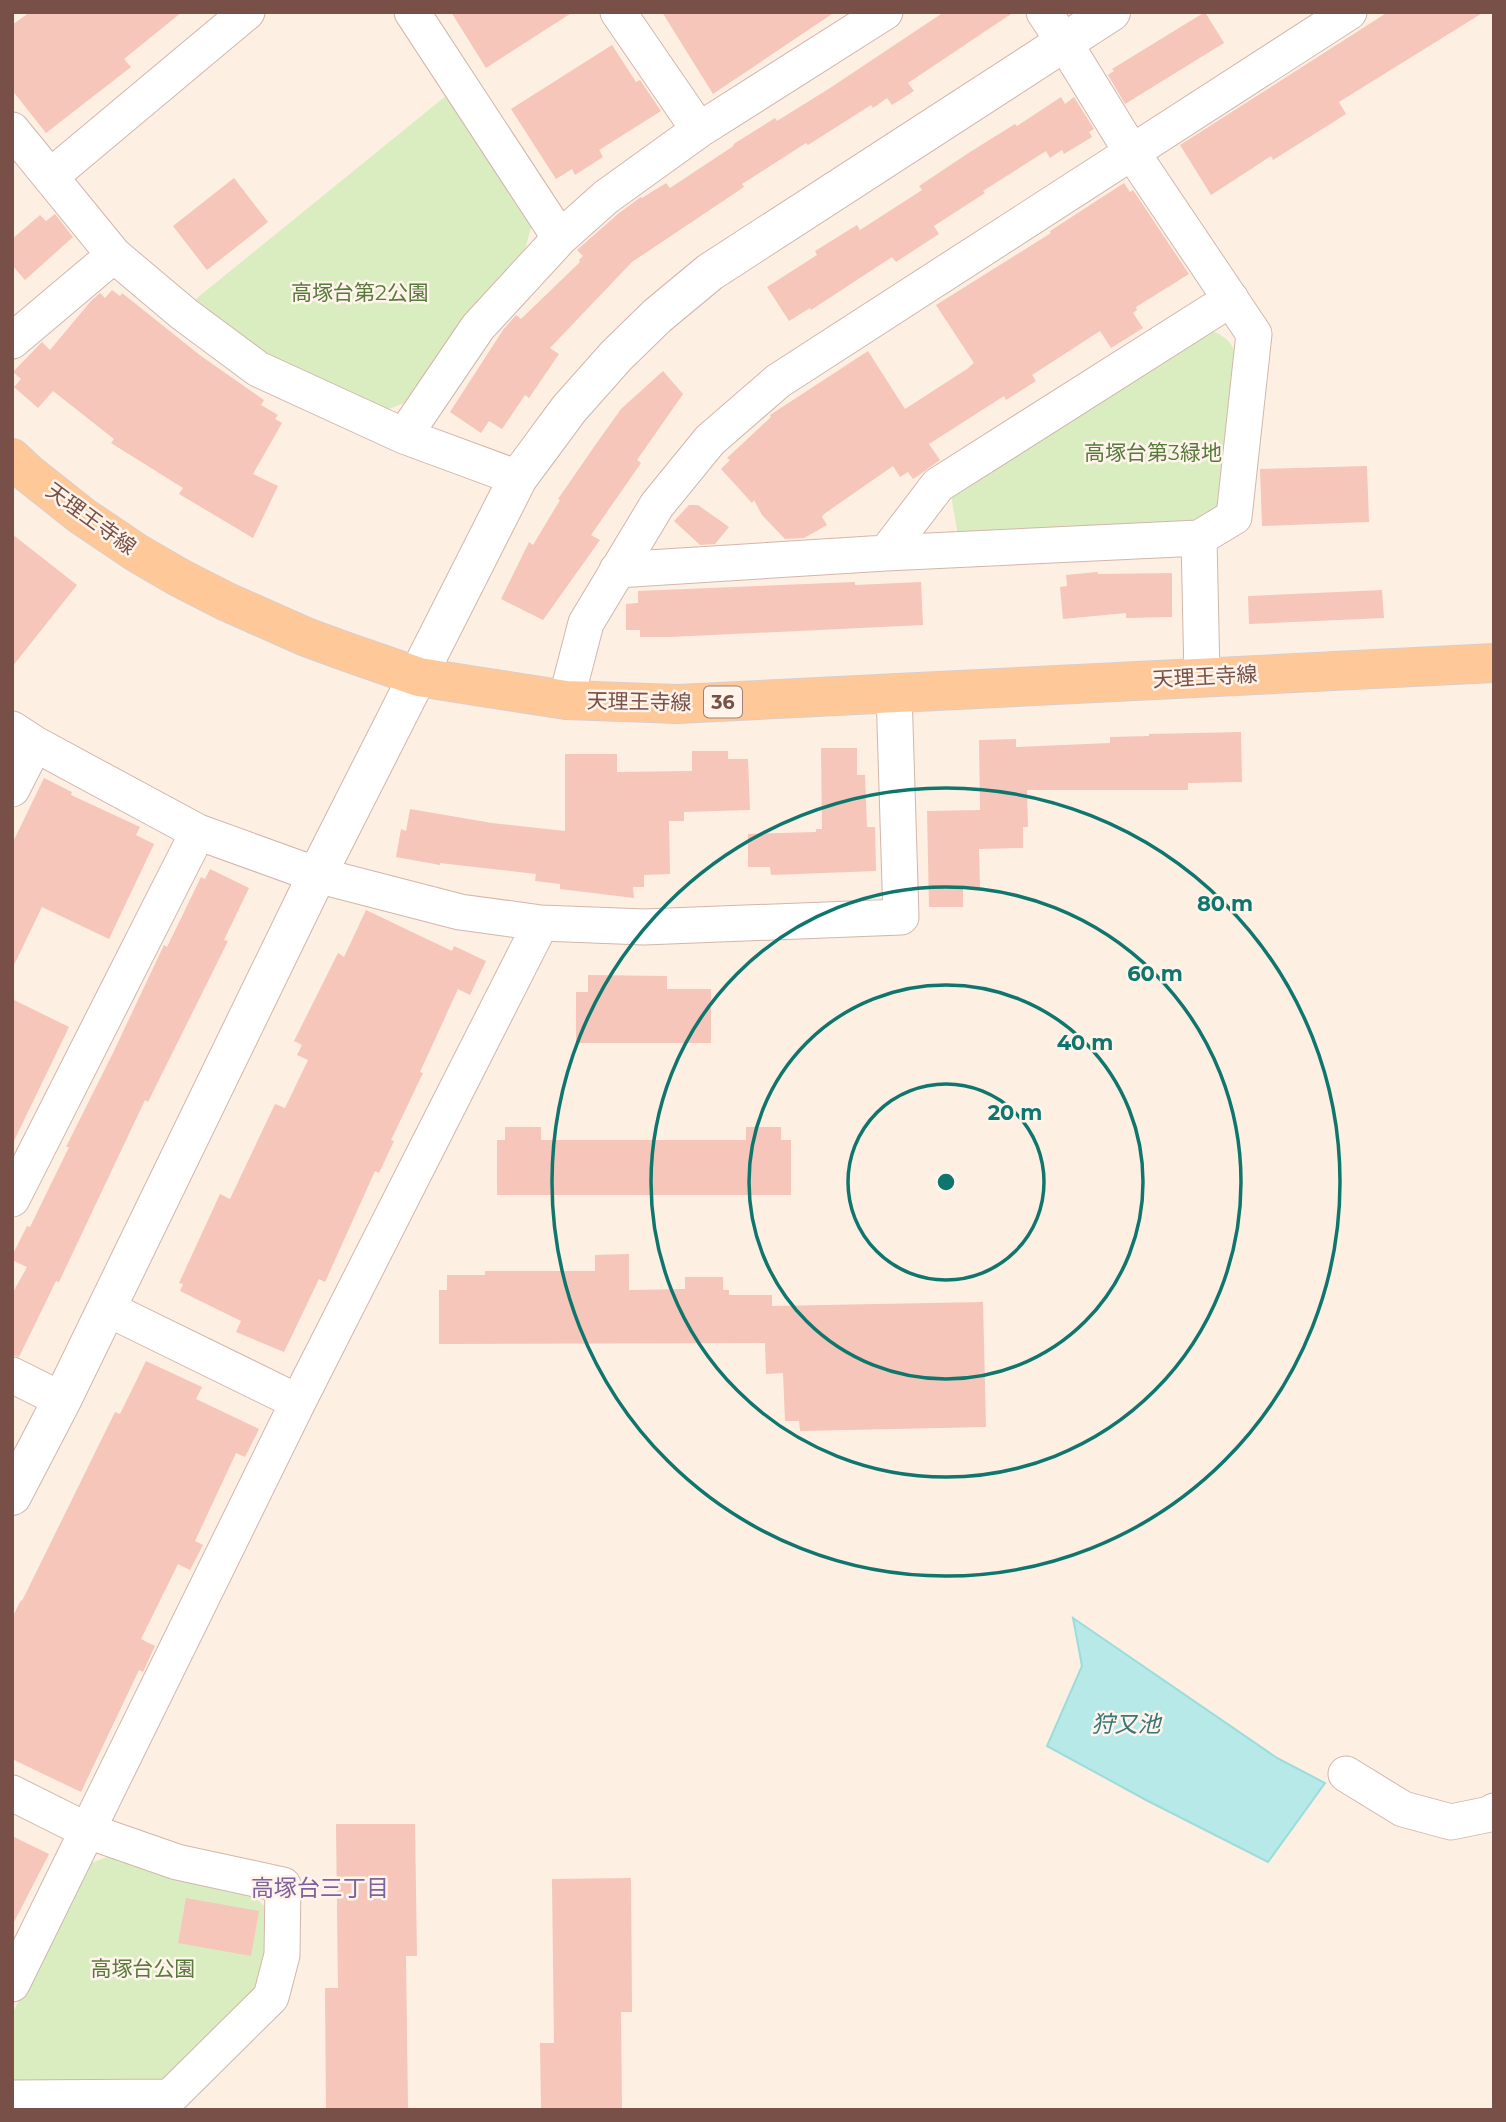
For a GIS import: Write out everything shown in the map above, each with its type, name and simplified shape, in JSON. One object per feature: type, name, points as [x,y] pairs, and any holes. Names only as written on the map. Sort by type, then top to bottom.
[{"type":"main road","name":"天理王寺線","points":[[12,458],[82,516],[138,553],[225,601],[306,637],[419,677],[566,700],[678,704],[1494,663]]},
{"type":"street","points":[[51,176],[247,12]]},
{"type":"street","points":[[412,12],[560,238]]},
{"type":"street","points":[[618,12],[699,130]]},
{"type":"street","points":[[404,436],[478,327],[560,238],[606,197],[839,25],[886,12]]},
{"type":"street","points":[[12,1496],[62,1400],[317,875],[518,478],[569,408],[657,316],[710,272],[1054,27],[1111,12]]},
{"type":"street","points":[[566,700],[586,623],[657,505],[710,440],[778,381],[1349,12]]},
{"type":"street","points":[[617,570],[886,553],[1199,538],[1234,517],[1254,334],[1131,151],[1054,27]]},
{"type":"street","points":[[12,130],[114,255],[184,314],[258,369],[404,436],[518,478]]},
{"type":"street","points":[[12,341],[114,255]]},
{"type":"street","points":[[886,553],[938,485],[1231,299]]},
{"type":"street","points":[[1199,538],[1202,677]]},
{"type":"street","points":[[12,789],[23,736],[198,832],[317,875],[460,912],[541,923],[644,927],[901,917],[894,692]]},
{"type":"street","points":[[12,1199],[198,832]]},
{"type":"street","points":[[12,1984],[298,1402],[541,923]]},
{"type":"street","points":[[106,1308],[298,1402]]},
{"type":"street","points":[[12,1375],[62,1400]]},
{"type":"street","points":[[1346,1774],[1403,1809],[1451,1822],[1494,1811]]},
{"type":"street","points":[[12,1793],[88,1831],[177,1862],[283,1885],[282,1955],[271,1997],[170,2096],[12,2098]]},
{"type":"green space","name":"高塚台第2公園","points":[[447,95],[532,224],[525,250],[464,318],[404,403],[379,413],[283,365],[192,302]]},
{"type":"green space","name":"高塚台第3緑地","points":[[1215,332],[1230,343],[1237,360],[1220,503],[1209,520],[958,536],[951,495],[1203,333]]},
{"type":"green space","name":"高塚台公園","points":[[107,1857],[194,1883],[251,1894],[267,1908],[267,1952],[263,1972],[254,1992],[174,2074],[155,2082],[12,2083],[12,2014],[89,1864]]},
{"type":"water","name":"狩又池","points":[[1073,1618],[1277,1758],[1325,1783],[1268,1862],[1047,1746],[1082,1666]]},
{"type":"building","points":[[30,12],[182,12],[124,59],[131,67],[46,133],[12,90],[12,25]]},
{"type":"building","points":[[451,12],[573,12],[486,68]]},
{"type":"building","points":[[662,12],[835,12],[713,94]]},
{"type":"building","points":[[944,12],[1014,12],[908,83],[914,91],[892,105],[887,98],[873,108],[871,105],[808,145],[806,143],[742,184],[744,187],[632,262],[550,348],[559,354],[529,398],[525,395],[502,429],[489,421],[481,433],[450,412],[503,330],[516,315],[521,319],[580,262],[583,256],[577,250],[619,213],[666,183],[670,188],[735,143],[830,88]]},
{"type":"building","points":[[1205,12],[1224,43],[1125,104],[1108,75],[1114,71],[1112,69]]},
{"type":"building","points":[[1388,12],[1484,12],[1339,102],[1346,114],[1273,160],[1271,156],[1211,195],[1180,145]]},
{"type":"building","points":[[612,45],[636,82],[640,80],[661,111],[599,150],[603,157],[575,175],[572,169],[556,179],[511,109]]},
{"type":"building","points":[[1061,97],[1065,104],[1074,97],[1094,129],[1089,132],[1092,137],[1064,154],[1062,150],[1050,158],[1046,151],[934,226],[939,234],[896,262],[892,257],[811,310],[810,308],[789,321],[767,287],[817,255],[815,251],[857,225],[860,230],[922,190],[919,186],[970,152]]},
{"type":"building","points":[[234,178],[268,222],[207,270],[173,226]]},
{"type":"building","points":[[1124,183],[1130,192],[1133,190],[1189,274],[1136,307],[1137,310],[1133,313],[1143,328],[1111,348],[1100,331],[1032,375],[1036,381],[1006,400],[1004,396],[929,444],[940,460],[922,473],[913,479],[908,472],[900,477],[893,466],[824,514],[822,517],[827,525],[804,538],[785,539],[762,515],[754,500],[752,503],[721,469],[730,460],[727,458],[771,417],[770,415],[868,351],[905,409],[967,369],[974,363],[936,305],[1051,233],[1050,231]]},
{"type":"building","points":[[55,214],[73,237],[25,280],[12,265],[12,239],[40,215],[46,221]]},
{"type":"building","points":[[112,290],[120,296],[122,293],[201,356],[264,400],[261,405],[278,415],[275,419],[282,423],[253,474],[278,486],[253,538],[179,494],[183,488],[111,443],[114,439],[53,391],[38,408],[14,387],[21,379],[13,372],[42,342],[50,350],[91,301],[100,293],[105,298]]},
{"type":"building","points":[[663,371],[683,394],[637,460],[641,463],[591,535],[600,540],[543,620],[501,599],[529,542],[533,545],[560,500],[558,499],[596,444],[621,409]]},
{"type":"building","points":[[1367,466],[1369,522],[1262,526],[1260,469]]},
{"type":"building","points":[[689,505],[698,505],[729,527],[715,544],[700,545],[674,521]]},
{"type":"building","points":[[12,534],[77,585],[12,667]]},
{"type":"building","points":[[1097,572],[1172,573],[1172,617],[1126,618],[1126,613],[1063,619],[1060,587],[1067,586],[1066,575]]},
{"type":"building","points":[[855,582],[855,585],[921,582],[923,625],[670,637],[640,637],[640,630],[626,630],[626,604],[638,603],[638,591]]},
{"type":"building","points":[[1382,590],[1384,618],[1249,624],[1248,596]]},
{"type":"building","points":[[1241,732],[1242,782],[1188,783],[1188,790],[1027,790],[1028,827],[1023,827],[1023,848],[979,849],[980,888],[963,889],[963,907],[929,907],[927,811],[980,810],[979,740],[1016,739],[1016,747],[1110,743],[1110,737],[1149,734]]},
{"type":"building","points":[[821,748],[857,748],[857,775],[865,775],[867,827],[875,827],[876,871],[771,875],[770,867],[748,867],[748,834],[816,832],[816,829],[822,829]]},
{"type":"building","points":[[692,751],[728,751],[728,759],[748,759],[750,810],[684,812],[684,821],[669,821],[670,874],[644,875],[644,887],[633,887],[634,898],[560,889],[560,884],[535,881],[536,874],[440,865],[396,857],[401,829],[406,831],[410,809],[492,823],[565,831],[565,754],[617,754],[617,772],[692,771]]},
{"type":"building","points":[[44,778],[72,792],[71,795],[140,827],[136,835],[154,844],[109,939],[42,907],[12,969],[12,844]]},
{"type":"building","points":[[210,869],[249,888],[224,940],[228,941],[148,1102],[145,1100],[59,1282],[56,1281],[19,1357],[12,1355],[12,1294],[27,1267],[12,1260],[12,1256],[27,1226],[30,1227],[164,945],[167,947],[201,877],[205,879]]},
{"type":"building","points":[[366,910],[452,951],[454,946],[486,961],[470,995],[458,989],[420,1072],[423,1073],[391,1140],[394,1141],[379,1173],[375,1171],[325,1282],[319,1279],[284,1352],[236,1332],[241,1321],[180,1291],[183,1284],[179,1283],[220,1194],[230,1199],[275,1104],[285,1108],[308,1060],[297,1055],[302,1045],[294,1041],[338,953],[344,957]]},
{"type":"building","points":[[588,975],[667,976],[667,989],[711,989],[711,1043],[576,1043],[576,992],[588,992]]},
{"type":"building","points":[[12,999],[69,1027],[12,1145]]},
{"type":"building","points":[[505,1127],[541,1127],[541,1140],[746,1140],[746,1127],[781,1127],[781,1140],[791,1140],[791,1195],[497,1195],[497,1140],[505,1140]]},
{"type":"building","points":[[629,1254],[629,1290],[685,1289],[685,1277],[723,1277],[723,1290],[729,1290],[729,1295],[772,1295],[772,1306],[983,1302],[986,1427],[800,1431],[799,1421],[785,1421],[783,1373],[766,1374],[765,1343],[439,1344],[439,1290],[447,1290],[447,1275],[485,1275],[485,1271],[595,1271],[595,1255]]},
{"type":"building","points":[[146,1361],[202,1387],[196,1399],[259,1429],[245,1457],[236,1453],[195,1541],[203,1545],[190,1570],[178,1564],[141,1639],[155,1646],[143,1672],[139,1670],[81,1792],[12,1759],[12,1618],[115,1412],[120,1414]]},
{"type":"building","points":[[336,1824],[415,1824],[417,1956],[406,1956],[408,2110],[326,2110],[325,1988],[338,1988]]},
{"type":"building","points":[[12,1836],[49,1854],[12,1926]]},
{"type":"building","points":[[631,1878],[632,2012],[621,2012],[622,2110],[541,2110],[540,2043],[554,2043],[552,1879]]},
{"type":"building","points":[[186,1898],[259,1911],[251,1956],[178,1943]]},
{"type":"district","name":"高塚台三丁目","points":[[320,1888]]}]
